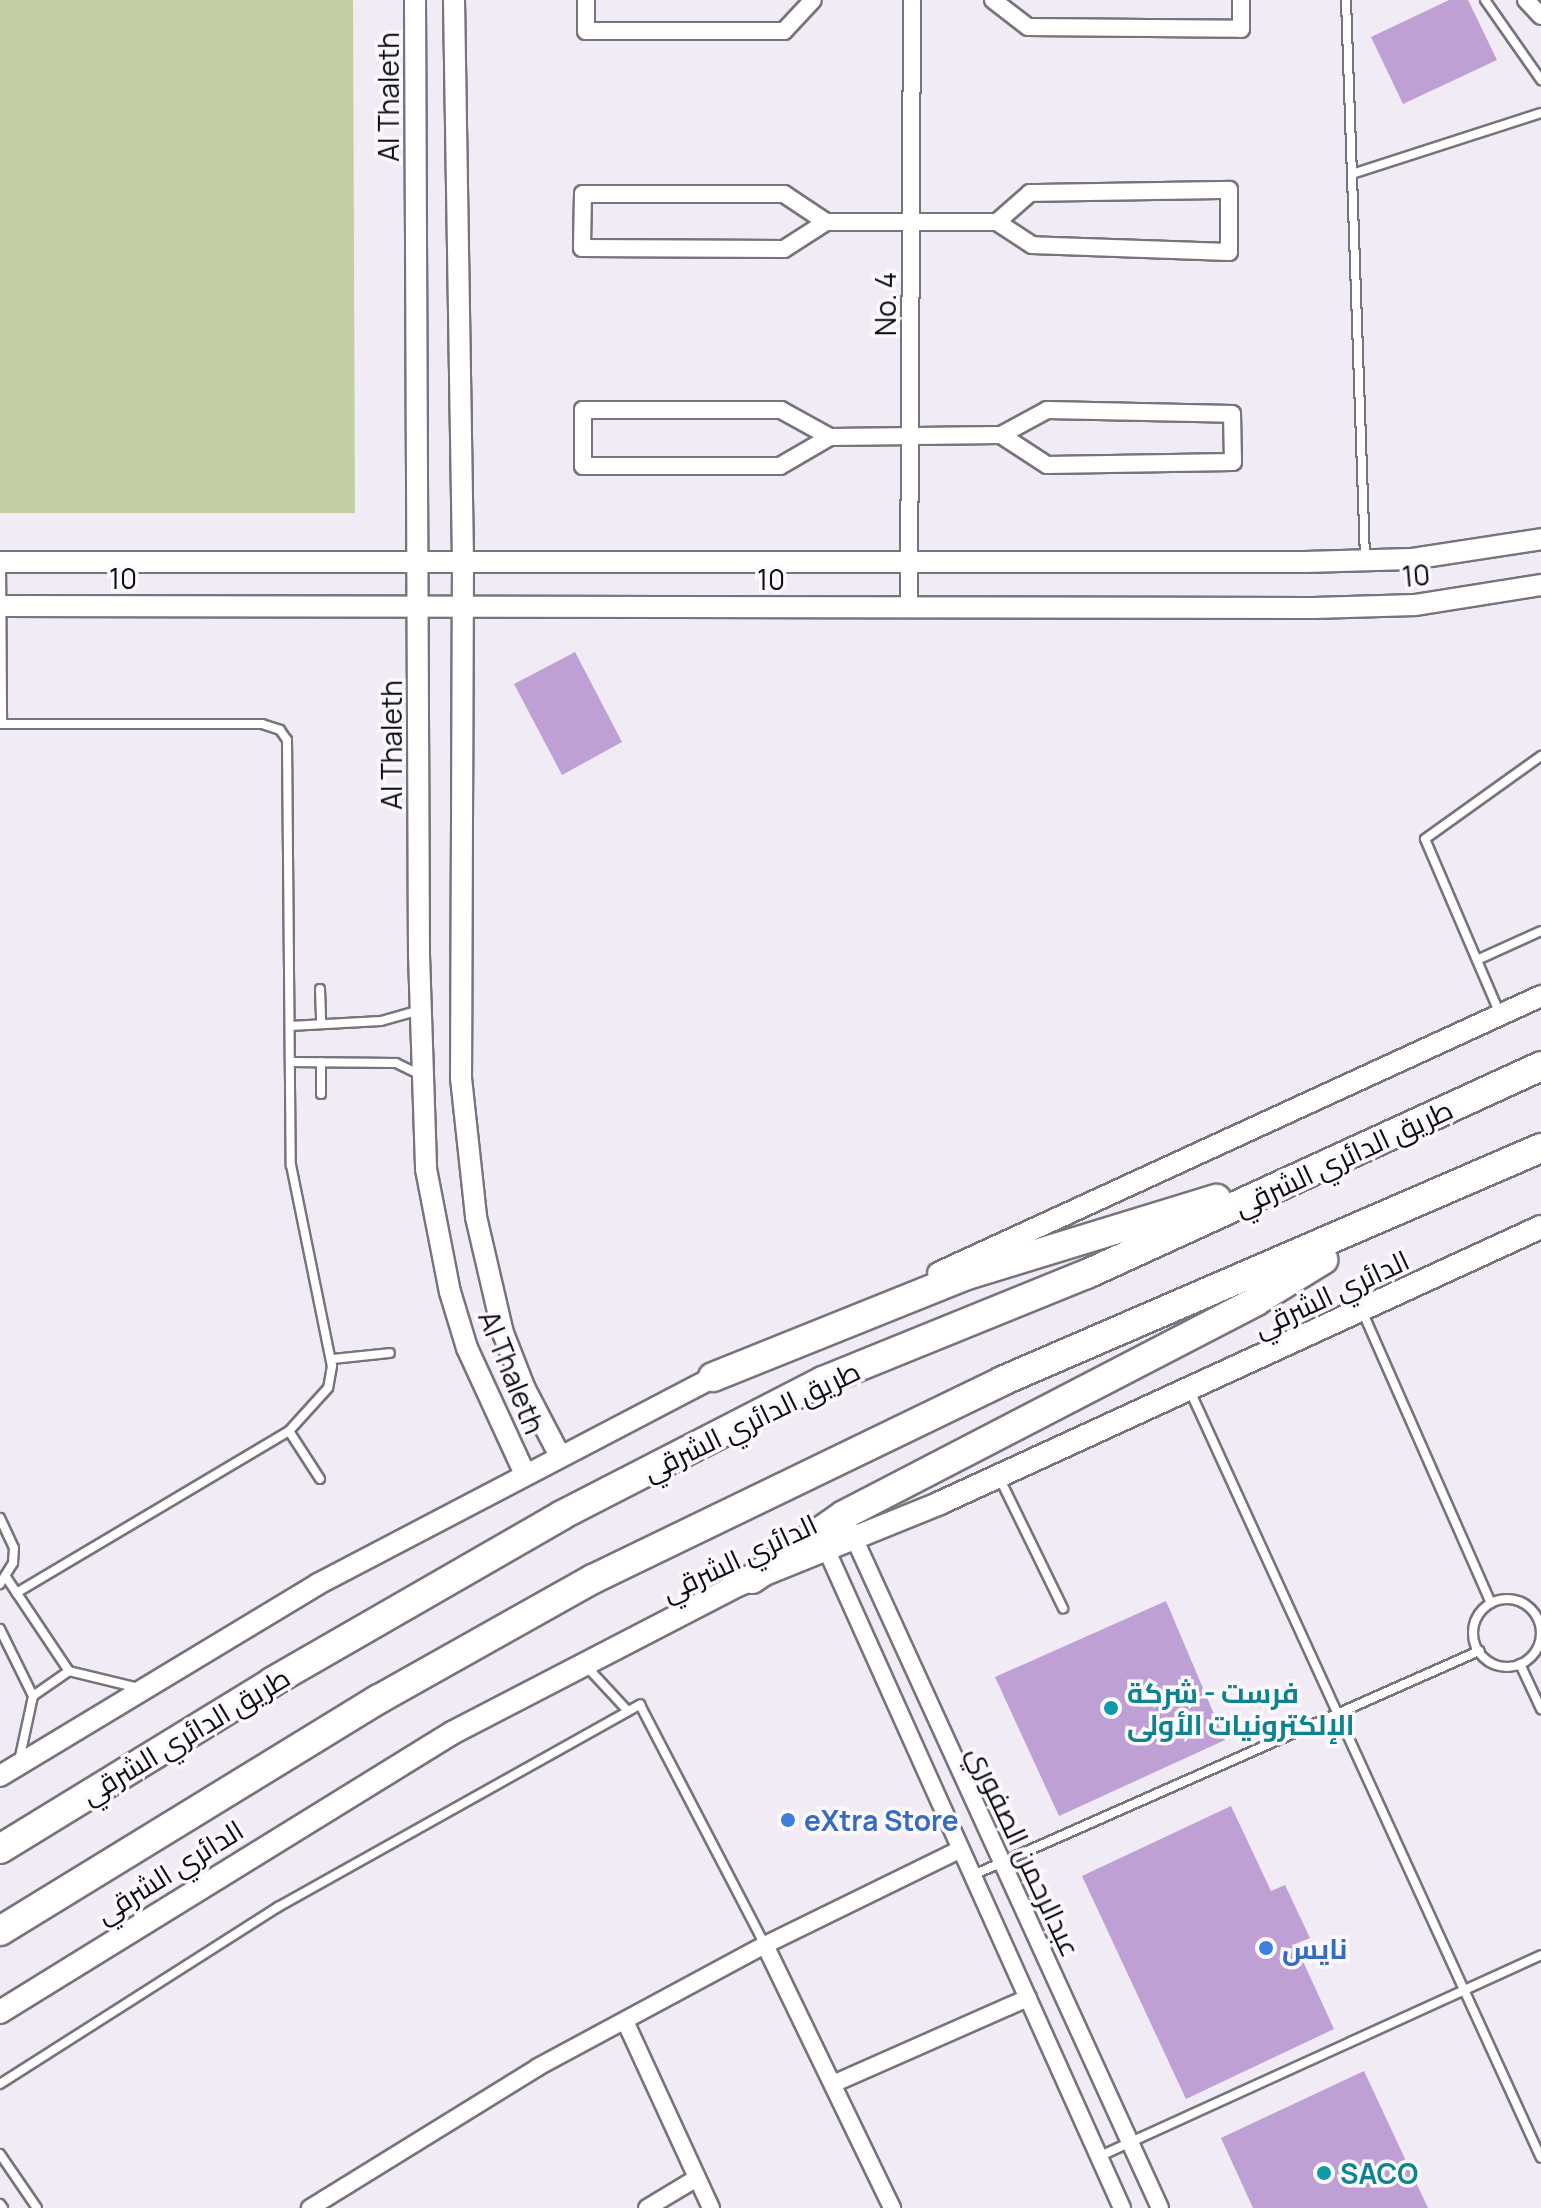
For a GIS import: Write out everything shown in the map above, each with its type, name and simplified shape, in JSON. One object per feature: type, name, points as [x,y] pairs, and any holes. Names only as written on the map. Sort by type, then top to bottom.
[{"type":"highway","name":"طريق الدائري الشرقي","points":[[0,1849],[233,1706],[562,1515],[823,1381],[1087,1274],[1541,1066]]},
{"type":"highway","points":[[0,1931],[379,1699],[593,1579],[1002,1381],[1541,1148]]},
{"type":"highway","points":[[713,1377],[964,1276],[1324,1166]]},
{"type":"highway","points":[[752,1579],[1256,1301],[1412,1206]]},
{"type":"main road","name":"الدائري الشرقي","points":[[849,1527],[999,1475],[1363,1313],[1541,1227]]},
{"type":"main road","name":"الدائري الشرقي","points":[[0,2012],[452,1733],[752,1579]]},
{"type":"street","name":"Al Thaleth","points":[[415,0],[421,1009],[426,1169],[450,1292],[490,1405],[524,1472]]},
{"type":"street","name":"Al Thaleth","points":[[454,0],[463,562],[461,1078],[468,1162],[503,1333],[525,1389],[559,1454]]},
{"type":"street","points":[[586,0],[586,31],[784,31],[813,0]]},
{"type":"street","name":"No. 4","points":[[909,607],[912,0]]},
{"type":"street","points":[[993,0],[1028,27],[1241,29],[1241,0]]},
{"type":"street","points":[[1526,0],[1541,16]]},
{"type":"street","points":[[826,222],[784,194],[583,194],[582,248],[784,249],[826,222],[997,222],[1032,245],[1229,252],[1229,190],[1030,193],[997,222]]},
{"type":"street","points":[[830,437],[780,466],[583,466],[583,410],[781,410],[830,437],[1001,435],[1047,410],[1232,414],[1233,462],[1047,465],[1001,435]]},
{"type":"street","name":"10","points":[[1,562],[1365,560],[1411,559],[1541,539]]},
{"type":"street","name":"10","points":[[1,606],[1415,605],[1541,585]]},
{"type":"street","points":[[0,1776],[140,1688],[559,1454],[713,1377],[1541,996]]},
{"type":"street","name":"عبدالرحمن الصفوري","points":[[849,1527],[1160,2208]]},
{"type":"street","name":"عبدالرحمن الصفوري","points":[[822,1541],[970,1876],[1122,2208]]},
{"type":"street","points":[[310,2208],[538,2067],[765,1945],[959,1850]]},
{"type":"street","points":[[765,1945],[835,2083],[892,2208]]},
{"type":"street","points":[[835,2083],[1028,1998]]},
{"type":"street","points":[[625,2021],[711,2208]]},
{"type":"street","points":[[647,2208],[697,2178]]},
{"type":"lane","points":[[1346,0],[1355,173],[1365,560]]},
{"type":"lane","points":[[1485,0],[1541,80]]},
{"type":"lane","points":[[1355,173],[1541,113]]},
{"type":"lane","points":[[1,562],[1,724],[262,724],[284,734],[289,749],[290,1062],[294,1184],[332,1359],[328,1388],[289,1431],[16,1593]]},
{"type":"lane","points":[[1500,1014],[1425,839],[1541,756]]},
{"type":"lane","points":[[1477,960],[1541,931]]},
{"type":"lane","points":[[320,989],[321,1024]]},
{"type":"lane","points":[[290,1026],[396,1018],[421,1009]]},
{"type":"lane","points":[[290,1062],[396,1063],[423,1076]]},
{"type":"lane","points":[[321,1062],[321,1094]]},
{"type":"lane","points":[[1363,1313],[1491,1603]]},
{"type":"lane","points":[[332,1359],[390,1353]]},
{"type":"lane","points":[[1190,1391],[1541,2158]]},
{"type":"lane","points":[[289,1431],[320,1479]]},
{"type":"lane","points":[[999,1475],[1063,1608]]},
{"type":"lane","points":[[0,1518],[14,1548],[3,1580],[16,1593],[69,1671],[140,1688]]},
{"type":"lane","points":[[1516,1599],[1531,1608],[1540,1623],[1540,1643],[1520,1664],[1497,1667],[1479,1651],[1473,1623],[1491,1603],[1516,1599]]},
{"type":"lane","points":[[0,1629],[33,1696],[19,1764]]},
{"type":"lane","points":[[970,1876],[1479,1651]]},
{"type":"lane","points":[[1520,1664],[1541,1709]]},
{"type":"lane","points":[[586,1666],[627,1710]]},
{"type":"lane","points":[[33,1696],[69,1671]]},
{"type":"lane","points":[[0,2084],[278,1907],[640,1705],[765,1945]]},
{"type":"lane","points":[[1098,2157],[1541,1955]]},
{"type":"lane","points":[[0,2154],[37,2208]]},
{"type":"green space","points":[[0,0],[353,0],[355,513],[0,513]]},
{"type":"building","points":[[1449,0],[1468,0],[1497,60],[1403,104],[1371,37]]},
{"type":"building","points":[[575,652],[622,742],[562,775],[514,684]]},
{"type":"building","name":"فرست - شركة الإلكترونيات الأولى","points":[[1166,1601],[1225,1740],[1059,1816],[995,1677]]},
{"type":"building","points":[[1231,1806],[1271,1891],[1285,1885],[1310,1938],[1295,1944],[1334,2029],[1186,2099],[1082,1876]]},
{"type":"building","name":"SACO","points":[[1364,2071],[1428,2208],[1253,2208],[1221,2138]]},
{"type":"place","name":"فرست - شركة الإلكترونيات الأولى","points":[[1111,1708]]},
{"type":"place","name":"eXtra Store","points":[[788,1820]]},
{"type":"place","name":"نايس","points":[[1266,1948]]},
{"type":"place","name":"SACO","points":[[1324,2173]]}]
